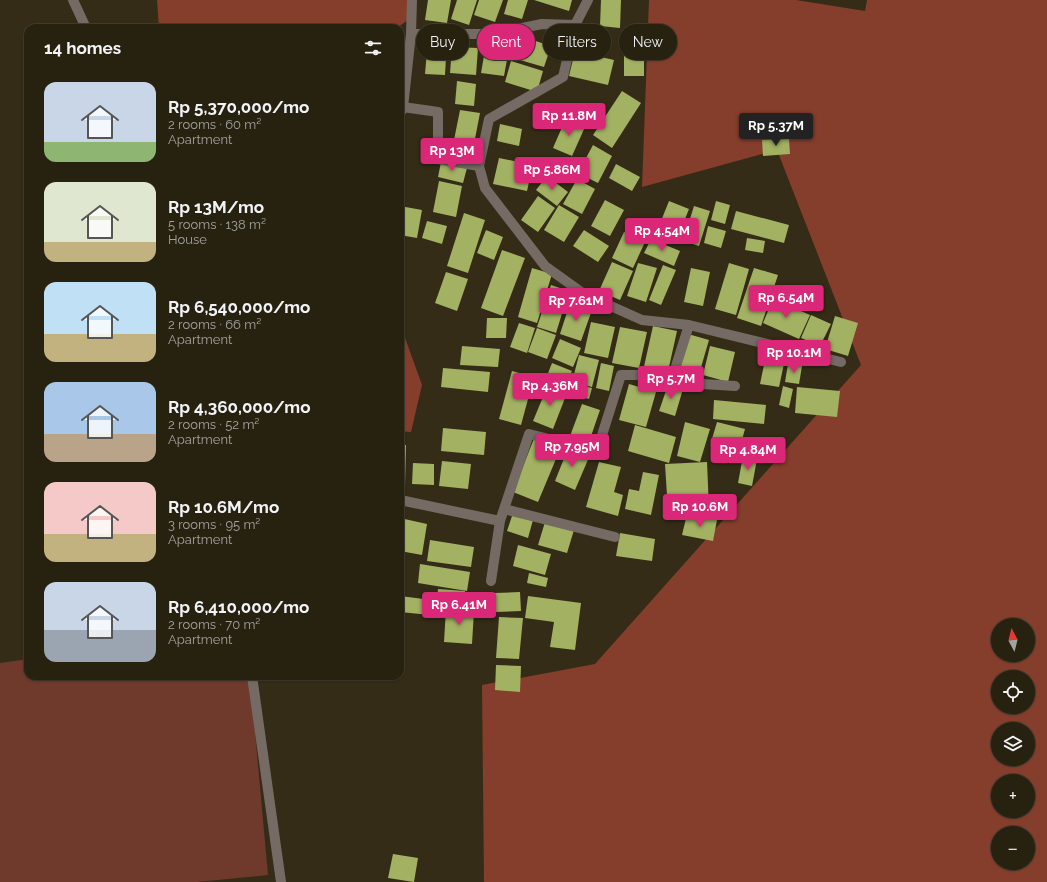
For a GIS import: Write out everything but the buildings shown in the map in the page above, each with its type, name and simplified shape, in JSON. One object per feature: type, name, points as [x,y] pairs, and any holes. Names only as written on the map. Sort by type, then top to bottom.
[{"type":"street","points":[[73,0],[84,24]]},
{"type":"street","points":[[404,88],[411,34],[412,0]]},
{"type":"street","points":[[576,24],[588,0]]},
{"type":"street","points":[[411,34],[493,34],[543,24]]},
{"type":"street","points":[[567,60],[563,78],[488,119],[479,166],[485,188],[545,266],[584,294],[642,320],[689,325],[841,362]]},
{"type":"street","points":[[404,111],[438,112],[438,159],[479,166]]},
{"type":"street","points":[[671,382],[689,325]]},
{"type":"street","points":[[491,581],[500,521],[529,434],[597,451],[621,375],[640,375],[671,382],[735,386]]},
{"type":"street","points":[[404,501],[500,521]]},
{"type":"street","points":[[504,509],[615,537]]},
{"type":"street","points":[[253,680],[281,882]]},
{"type":"shaded area","points":[[157,0],[416,0],[416,14],[402,24],[159,24]]},
{"type":"shaded area","points":[[649,0],[796,0],[865,11],[867,0],[1047,0],[1047,882],[484,882],[482,685],[595,664],[861,365],[777,150],[642,187],[647,60],[677,60],[677,24],[648,24]]},
{"type":"shaded area","points":[[404,335],[422,385],[411,432],[404,431]]},
{"type":"shaded area","points":[[24,660],[24,680],[250,680],[268,875],[197,882],[0,882],[0,663]]}]
